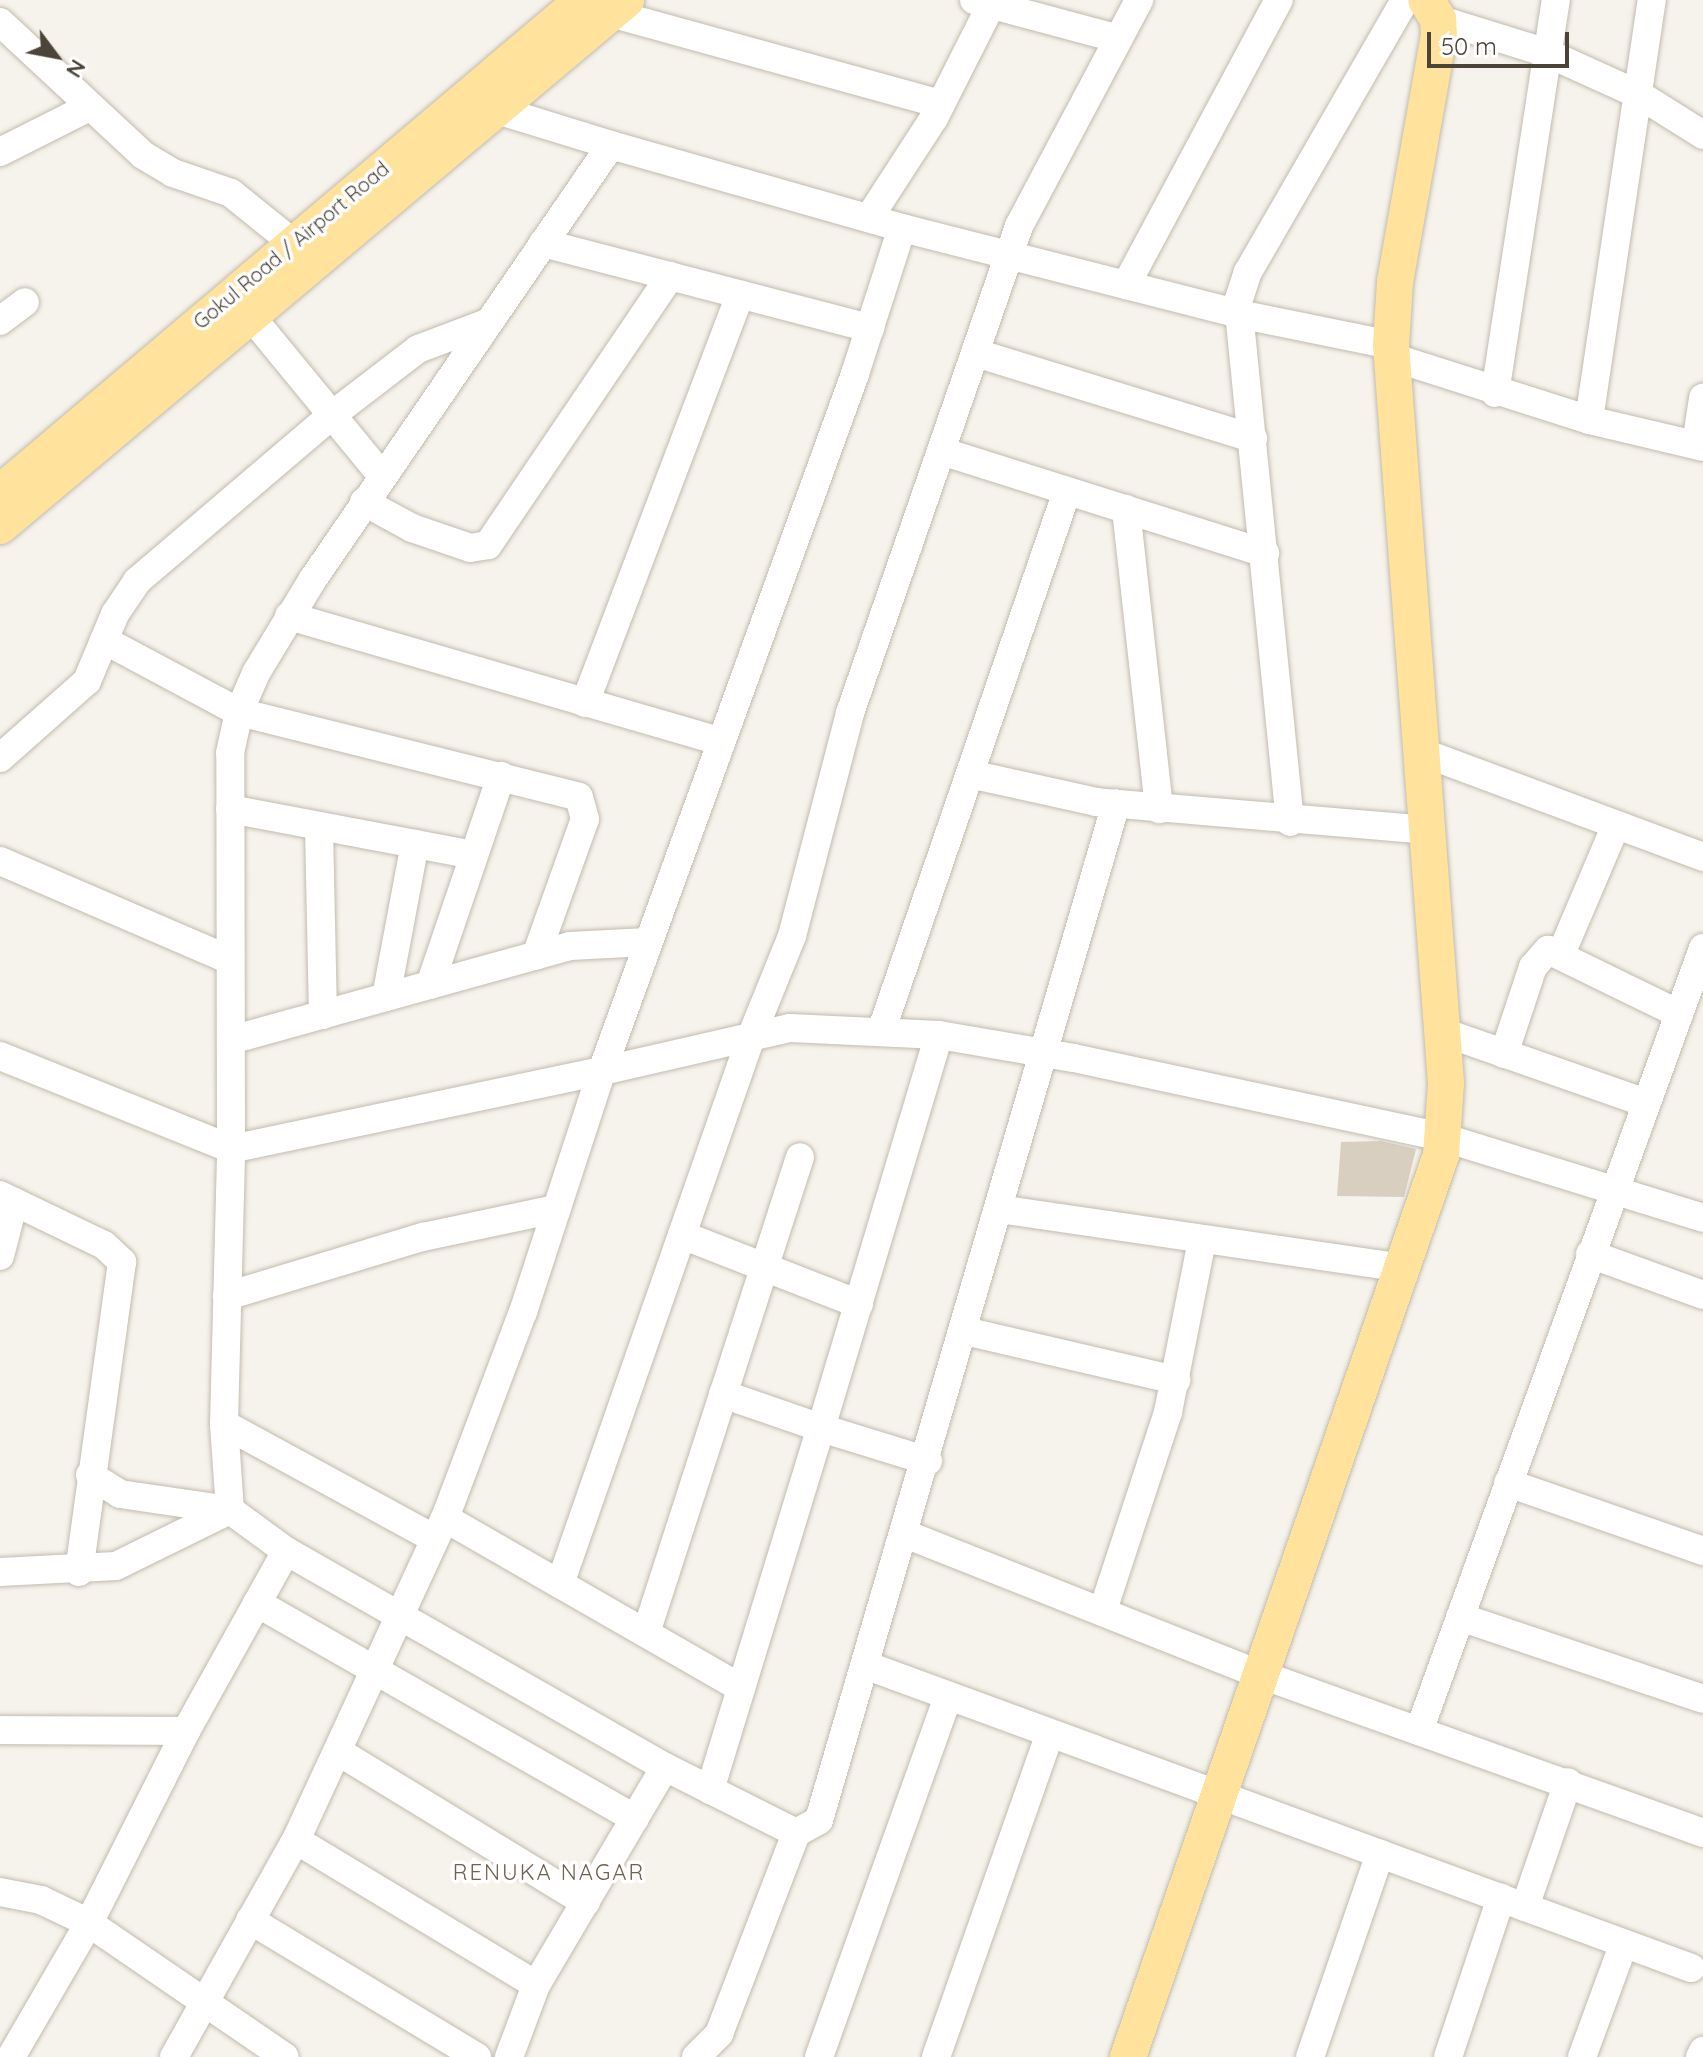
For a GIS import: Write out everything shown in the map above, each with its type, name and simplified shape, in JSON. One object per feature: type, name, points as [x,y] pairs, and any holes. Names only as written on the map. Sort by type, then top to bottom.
[{"type":"main road","name":"Gokul Road / Airport Road","points":[[0,493],[293,243],[606,4]]},
{"type":"main road","points":[[1128,2057],[1441,1155],[1443,1032],[1424,753],[1411,641],[1392,351],[1395,282],[1439,36],[1426,5]]},
{"type":"main road","points":[[0,526],[249,314],[485,99]]},
{"type":"street","points":[[560,1584],[751,1037],[792,936],[850,713],[1011,254],[1035,191],[1139,0]]},
{"type":"street","points":[[1126,285],[1279,0]]},
{"type":"street","points":[[1495,393],[1556,0]]},
{"type":"street","points":[[1589,420],[1652,0]]},
{"type":"street","points":[[869,218],[941,104],[982,2],[1116,38]]},
{"type":"street","points":[[606,4],[941,104]]},
{"type":"street","points":[[1290,822],[1239,314],[1248,272],[1426,5],[1547,53],[1638,94],[1703,135]]},
{"type":"street","points":[[0,22],[143,155],[173,173],[231,193],[293,243]]},
{"type":"street","points":[[485,99],[611,145],[902,228],[1392,351],[1495,393],[1589,420],[1699,446],[1703,398]]},
{"type":"street","points":[[0,152],[89,107]]},
{"type":"street","points":[[230,1510],[224,1424],[231,1149],[230,753],[239,712],[289,616],[364,502],[611,145]]},
{"type":"street","points":[[174,2057],[296,1840],[378,1671],[440,1528],[523,1312],[647,942],[870,328],[902,228]]},
{"type":"street","points":[[543,243],[870,328]]},
{"type":"street","points":[[364,502],[412,528],[470,548],[488,545],[670,276]]},
{"type":"street","points":[[585,703],[740,294]]},
{"type":"street","points":[[0,321],[25,302]]},
{"type":"street","points":[[249,314],[382,476]]},
{"type":"street","points":[[0,758],[74,696],[87,681],[104,640],[137,581],[332,415],[418,349],[487,323]]},
{"type":"street","points":[[976,353],[1253,438]]},
{"type":"street","points":[[941,451],[1265,553]]},
{"type":"street","points":[[882,1029],[1067,491]]},
{"type":"street","points":[[1126,509],[1159,809]]},
{"type":"street","points":[[289,616],[719,741]]},
{"type":"street","points":[[104,640],[239,712],[568,792],[586,807],[536,956]]},
{"type":"street","points":[[1424,753],[1703,857]]},
{"type":"street","points":[[970,774],[1116,804],[1290,822],[1430,830]]},
{"type":"street","points":[[430,985],[501,776]]},
{"type":"street","points":[[714,2052],[796,1833],[819,1820],[928,1461],[1116,804]]},
{"type":"street","points":[[230,809],[474,855]]},
{"type":"street","points":[[1561,954],[1616,825]]},
{"type":"street","points":[[319,826],[323,1015]]},
{"type":"street","points":[[386,997],[415,844]]},
{"type":"street","points":[[0,861],[230,960]]},
{"type":"street","points":[[231,1040],[536,956],[600,942],[647,942]]},
{"type":"street","points":[[1419,1731],[1703,948]]},
{"type":"street","points":[[1504,1054],[1537,957],[1548,950],[1679,1014]]},
{"type":"street","points":[[0,1056],[231,1149],[790,1028],[882,1029],[939,1035],[1043,1055],[1442,1137],[1615,1188],[1703,1218]]},
{"type":"street","points":[[1443,1032],[1646,1103]]},
{"type":"street","points":[[710,1790],[939,1035]]},
{"type":"street","points":[[646,1633],[800,1157]]},
{"type":"street","points":[[0,1256],[7,1199],[104,1245],[122,1262],[90,1475],[79,1572]]},
{"type":"street","points":[[227,1296],[423,1237],[556,1209]]},
{"type":"street","points":[[999,1209],[1401,1268]]},
{"type":"street","points":[[682,1235],[859,1304]]},
{"type":"street","points":[[1103,1610],[1176,1380],[1202,1240]]},
{"type":"street","points":[[1590,1254],[1703,1295]]},
{"type":"street","points":[[965,1331],[1176,1380]]},
{"type":"street","points":[[723,1394],[928,1461]]},
{"type":"street","points":[[224,1424],[560,1584],[741,1688]]},
{"type":"street","points":[[90,1475],[120,1494],[230,1510],[286,1551],[665,1767],[796,1833]]},
{"type":"street","points":[[1508,1483],[1703,1551]]},
{"type":"street","points":[[0,1572],[79,1572],[144,1556],[230,1510]]},
{"type":"street","points":[[905,1534],[1262,1675],[1568,1782],[1703,1833]]},
{"type":"street","points":[[8,2052],[89,1923],[186,1731],[286,1551]]},
{"type":"street","points":[[257,1603],[635,1819]]},
{"type":"street","points":[[1460,1617],[1703,1699]]},
{"type":"street","points":[[865,1665],[1691,1968]]},
{"type":"street","points":[[819,2057],[948,1696]]},
{"type":"street","points":[[0,1730],[186,1731]]},
{"type":"street","points":[[936,2057],[1050,1733]]},
{"type":"street","points":[[339,1752],[586,1903]]},
{"type":"street","points":[[509,2057],[536,1985],[665,1767]]},
{"type":"street","points":[[1448,2057],[1513,1902],[1568,1782]]},
{"type":"street","points":[[296,1840],[536,1985]]},
{"type":"street","points":[[1310,2057],[1380,1854]]},
{"type":"street","points":[[0,1892],[49,1903],[89,1923],[285,2057]]},
{"type":"street","points":[[250,1920],[477,2057]]},
{"type":"street","points":[[1582,2057],[1624,1943]]},
{"type":"street","points":[[1700,2057],[1703,2051]]},
{"type":"building","points":[[1381,1141],[1416,1149],[1404,1197],[1337,1196],[1341,1142]]},
{"type":"district","name":"RENUKA NAGAR","points":[[549,1873]]}]
